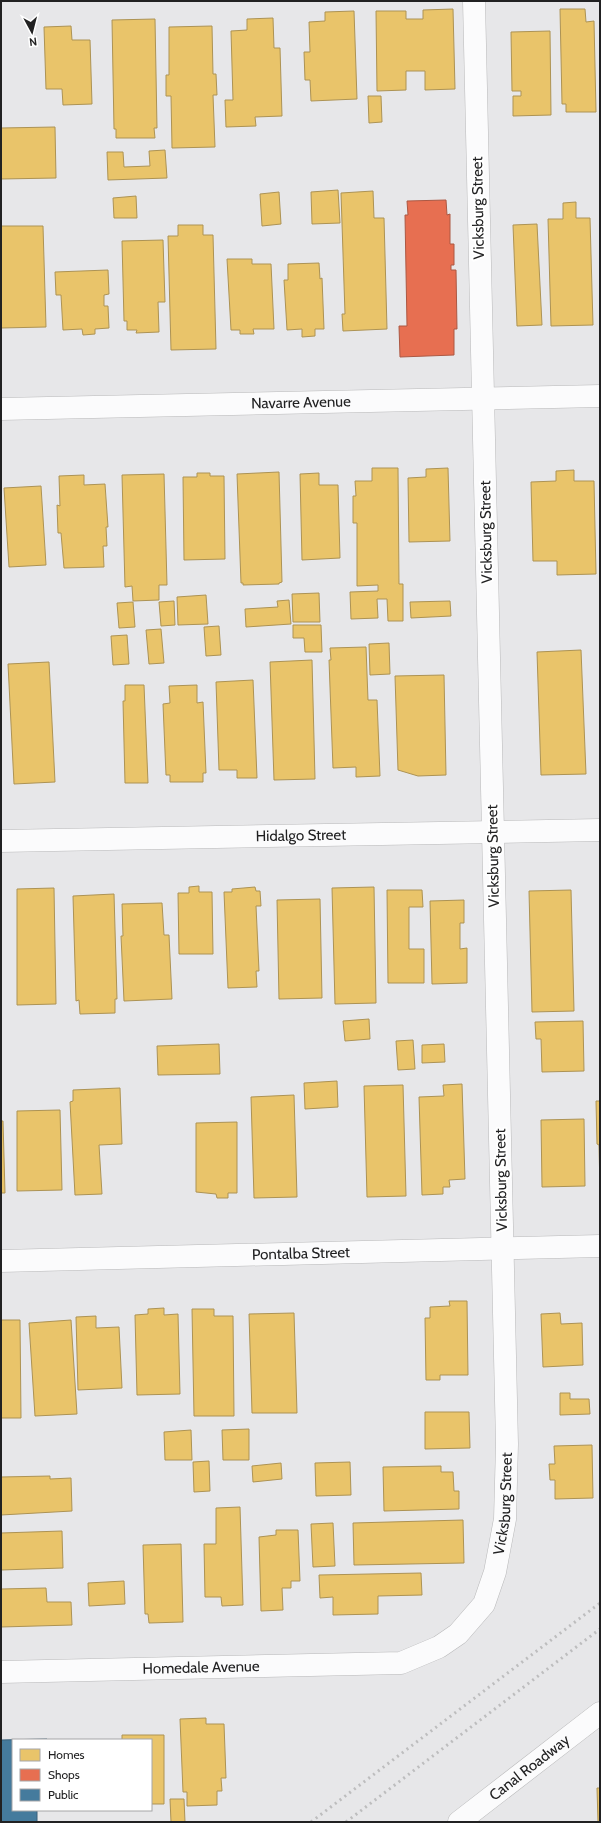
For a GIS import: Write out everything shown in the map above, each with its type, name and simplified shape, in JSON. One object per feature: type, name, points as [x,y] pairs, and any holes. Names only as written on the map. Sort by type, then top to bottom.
[{"type":"street","name":"Vicksburg Street","points":[[401,1663],[439,1647],[458,1634],[484,1604],[495,1572],[505,1519],[507,1444],[474,1]]},
{"type":"street","name":"Navarre Avenue","points":[[1,409],[600,396]]},
{"type":"street","name":"Hidalgo Street","points":[[1,841],[600,830]]},
{"type":"street","name":"Pontalba Street","points":[[1,1261],[600,1246]]},
{"type":"street","name":"Homedale Avenue","points":[[1,1672],[401,1663]]},
{"type":"street","name":"Canal Roadway","points":[[459,1822],[600,1713]]},
{"type":"building: Homes","points":[[453,9],[455,89],[425,90],[425,71],[406,71],[406,90],[377,91],[376,11],[406,11],[406,19],[423,19],[423,10]]},
{"type":"building: Homes","points":[[560,9],[585,9],[586,22],[594,21],[596,112],[566,112],[566,104],[562,104]]},
{"type":"building: Homes","points":[[354,11],[357,99],[311,101],[310,80],[305,80],[304,52],[310,52],[309,22],[325,21],[325,12]]},
{"type":"building: Homes","points":[[273,18],[274,48],[280,48],[282,116],[255,117],[256,126],[226,127],[225,100],[233,100],[231,31],[247,30],[247,19]]},
{"type":"building: Homes","points":[[155,19],[157,128],[154,128],[155,138],[116,138],[116,129],[114,129],[112,20]]},
{"type":"building: Homes","points":[[71,26],[72,40],[90,40],[92,104],[63,105],[62,89],[46,89],[44,27]]},
{"type":"building: Homes","points":[[212,26],[213,74],[216,74],[217,95],[213,95],[215,147],[172,148],[171,96],[166,96],[166,75],[169,75],[169,27]]},
{"type":"building: Homes","points":[[550,31],[551,115],[513,116],[513,96],[521,96],[521,91],[512,91],[511,32]]},
{"type":"building: Homes","points":[[368,96],[381,96],[382,122],[369,123]]},
{"type":"building: Homes","points":[[55,127],[56,178],[1,179],[1,128]]},
{"type":"building: Homes","points":[[165,150],[167,178],[108,180],[107,152],[123,152],[124,167],[150,166],[149,151]]},
{"type":"building: Homes","points":[[338,190],[340,223],[312,224],[311,192]]},
{"type":"building: Homes","points":[[373,191],[374,218],[384,218],[387,329],[343,331],[342,314],[345,314],[341,193]]},
{"type":"building: Homes","points":[[279,192],[281,224],[262,226],[260,194]]},
{"type":"building: Homes","points":[[136,196],[137,218],[114,218],[113,198]]},
{"type":"building: Homes","points":[[576,202],[576,218],[590,218],[593,325],[551,326],[548,219],[563,219],[563,203]]},
{"type":"building: Homes","points":[[537,224],[542,325],[517,326],[513,225]]},
{"type":"building: Homes","points":[[178,225],[203,225],[203,235],[213,235],[216,349],[171,350],[168,236],[178,236]]},
{"type":"building: Homes","points":[[1,226],[43,226],[46,327],[1,328]]},
{"type":"building: Homes","points":[[163,240],[165,302],[158,302],[159,332],[136,333],[137,330],[127,330],[127,321],[124,321],[122,241]]},
{"type":"building: Homes","points":[[227,259],[252,259],[252,264],[271,264],[274,329],[253,329],[254,334],[240,334],[240,330],[231,330]]},
{"type":"building: Homes","points":[[319,263],[320,279],[322,278],[324,329],[315,329],[315,336],[302,337],[302,329],[287,330],[284,280],[288,280],[288,264]]},
{"type":"building: Homes","points":[[108,270],[109,294],[104,295],[104,306],[108,306],[109,328],[95,329],[95,334],[83,335],[82,329],[63,330],[61,295],[56,295],[55,272]]},
{"type":"building: Homes","points":[[372,468],[398,468],[399,584],[403,584],[403,621],[388,621],[387,599],[377,599],[378,618],[351,619],[350,592],[378,591],[378,585],[357,586],[357,523],[353,523],[353,496],[356,496],[355,481],[372,481]]},
{"type":"building: Homes","points":[[448,468],[450,541],[409,542],[408,478],[426,477],[426,469]]},
{"type":"building: Homes","points":[[574,470],[574,481],[594,481],[596,574],[557,575],[557,561],[533,561],[531,482],[556,481],[556,471]]},
{"type":"building: Homes","points":[[279,472],[282,582],[279,584],[243,585],[243,583],[241,583],[237,474]]},
{"type":"building: Homes","points":[[197,473],[210,473],[210,476],[224,476],[225,559],[184,560],[183,477],[197,477]]},
{"type":"building: Homes","points":[[319,473],[319,485],[338,485],[340,558],[302,560],[300,474]]},
{"type":"building: Homes","points":[[164,474],[167,585],[159,585],[159,600],[133,601],[132,586],[125,587],[122,475]]},
{"type":"building: Homes","points":[[84,475],[84,485],[105,484],[108,527],[106,527],[107,546],[103,546],[104,567],[64,568],[61,533],[58,533],[57,505],[60,506],[59,476]]},
{"type":"building: Homes","points":[[41,486],[46,565],[9,567],[4,488]]},
{"type":"building: Homes","points":[[319,593],[320,622],[293,622],[292,594]]},
{"type":"building: Homes","points":[[206,595],[208,624],[178,625],[177,597]]},
{"type":"building: Homes","points":[[289,600],[291,624],[246,627],[245,609],[278,607],[277,601]]},
{"type":"building: Homes","points":[[174,601],[175,625],[161,626],[159,602]]},
{"type":"building: Homes","points":[[450,601],[451,616],[411,618],[410,602]]},
{"type":"building: Homes","points":[[133,602],[135,627],[119,628],[117,603]]},
{"type":"building: Homes","points":[[293,625],[321,625],[322,652],[305,652],[304,638],[293,638]]},
{"type":"building: Homes","points":[[219,626],[221,655],[206,656],[204,627]]},
{"type":"building: Homes","points":[[161,629],[164,663],[149,664],[146,630]]},
{"type":"building: Homes","points":[[127,635],[129,664],[113,665],[111,636]]},
{"type":"building: Homes","points":[[389,643],[390,674],[370,675],[369,644]]},
{"type":"building: Homes","points":[[366,647],[368,700],[377,700],[380,776],[356,777],[356,767],[333,768],[329,660],[331,660],[330,648]]},
{"type":"building: Homes","points":[[581,650],[586,774],[541,775],[537,652]]},
{"type":"building: Homes","points":[[312,660],[315,779],[274,780],[270,662]]},
{"type":"building: Homes","points":[[49,662],[55,782],[14,784],[8,664]]},
{"type":"building: Homes","points":[[444,675],[446,775],[418,776],[398,770],[395,676]]},
{"type":"building: Homes","points":[[253,680],[257,778],[237,778],[237,770],[219,770],[216,682]]},
{"type":"building: Homes","points":[[125,685],[144,685],[148,783],[125,783],[123,701],[125,701]]},
{"type":"building: Homes","points":[[197,685],[197,703],[203,702],[206,773],[203,773],[203,782],[170,782],[170,775],[166,775],[163,704],[170,703],[169,686]]},
{"type":"building: Homes","points":[[199,886],[199,892],[212,892],[213,954],[179,954],[178,893],[189,893],[189,887]]},
{"type":"building: Homes","points":[[255,887],[256,891],[260,891],[261,906],[256,906],[259,971],[256,971],[257,987],[228,988],[224,892],[232,892],[232,889]]},
{"type":"building: Homes","points":[[374,887],[376,1003],[335,1004],[332,888]]},
{"type":"building: Homes","points":[[54,888],[56,1004],[17,1005],[17,889]]},
{"type":"building: Homes","points":[[387,890],[422,890],[423,907],[409,907],[409,949],[424,949],[424,983],[388,983]]},
{"type":"building: Homes","points":[[571,890],[574,1011],[532,1012],[529,891]]},
{"type":"building: Homes","points":[[114,894],[117,999],[115,999],[115,1013],[80,1014],[79,1000],[76,1001],[73,896]]},
{"type":"building: Homes","points":[[320,899],[322,998],[279,999],[277,900]]},
{"type":"building: Homes","points":[[464,900],[464,923],[460,923],[460,949],[467,948],[467,983],[432,984],[430,901]]},
{"type":"building: Homes","points":[[162,903],[164,935],[169,935],[172,999],[124,1001],[121,936],[123,936],[122,904]]},
{"type":"building: Homes","points":[[369,1019],[370,1039],[345,1041],[343,1021]]},
{"type":"building: Homes","points":[[583,1021],[584,1071],[542,1072],[541,1039],[536,1039],[535,1022]]},
{"type":"building: Homes","points":[[413,1040],[415,1069],[398,1070],[396,1041]]},
{"type":"building: Homes","points":[[219,1044],[220,1074],[158,1075],[157,1046]]},
{"type":"building: Homes","points":[[444,1044],[445,1062],[422,1063],[422,1045]]},
{"type":"building: Homes","points":[[337,1081],[338,1107],[305,1109],[304,1083]]},
{"type":"building: Homes","points":[[462,1084],[465,1179],[449,1180],[450,1187],[443,1187],[443,1194],[422,1195],[419,1097],[444,1096],[443,1085]]},
{"type":"building: Homes","points":[[403,1085],[406,1196],[367,1197],[364,1086]]},
{"type":"building: Homes","points":[[120,1088],[122,1144],[99,1145],[102,1194],[75,1195],[70,1102],[73,1101],[73,1090]]},
{"type":"building: Homes","points":[[294,1095],[297,1197],[254,1198],[251,1097]]},
{"type":"building: Homes","points":[[596,1101],[600,1101],[600,1190],[599,1145],[597,1144]]},
{"type":"building: Homes","points":[[60,1110],[62,1190],[17,1191],[17,1111]]},
{"type":"building: Homes","points":[[584,1119],[585,1186],[542,1187],[541,1120]]},
{"type":"building: Homes","points":[[1,1121],[3,1121],[5,1193],[1,1193]]},
{"type":"building: Homes","points":[[237,1122],[237,1193],[228,1193],[228,1198],[217,1198],[216,1194],[196,1192],[196,1123]]},
{"type":"building: Homes","points":[[449,1301],[467,1301],[468,1375],[440,1375],[440,1380],[426,1380],[425,1318],[430,1318],[430,1307],[450,1306]]},
{"type":"building: Homes","points":[[164,1308],[164,1315],[178,1314],[180,1394],[137,1395],[135,1315],[148,1314],[148,1309]]},
{"type":"building: Homes","points":[[192,1309],[214,1309],[214,1316],[233,1316],[234,1416],[194,1416]]},
{"type":"building: Homes","points":[[294,1313],[297,1413],[252,1413],[249,1314]]},
{"type":"building: Homes","points":[[560,1313],[561,1324],[582,1323],[583,1365],[543,1367],[541,1314]]},
{"type":"building: Homes","points":[[96,1316],[96,1328],[119,1327],[122,1388],[78,1390],[76,1317]]},
{"type":"building: Homes","points":[[1,1320],[20,1320],[21,1418],[1,1418]]},
{"type":"building: Homes","points":[[71,1320],[77,1414],[35,1416],[29,1323]]},
{"type":"building: Homes","points":[[560,1393],[570,1393],[570,1399],[589,1399],[590,1414],[560,1415]]},
{"type":"building: Homes","points":[[425,1412],[469,1412],[470,1448],[425,1449]]},
{"type":"building: Homes","points":[[249,1429],[249,1460],[223,1460],[222,1430]]},
{"type":"building: Homes","points":[[191,1430],[192,1460],[165,1460],[164,1432]]},
{"type":"building: Homes","points":[[592,1445],[593,1498],[555,1499],[555,1480],[550,1480],[549,1464],[555,1464],[554,1446]]},
{"type":"building: Homes","points":[[209,1461],[210,1491],[194,1492],[193,1462]]},
{"type":"building: Homes","points":[[350,1462],[351,1495],[316,1496],[315,1463]]},
{"type":"building: Homes","points":[[281,1463],[282,1479],[253,1482],[252,1466]]},
{"type":"building: Homes","points":[[441,1466],[441,1472],[453,1472],[454,1491],[459,1491],[459,1509],[384,1511],[383,1467]]},
{"type":"building: Homes","points":[[50,1476],[50,1479],[71,1478],[72,1511],[1,1515],[1,1477]]},
{"type":"building: Homes","points":[[240,1507],[243,1605],[222,1606],[221,1597],[205,1597],[204,1544],[216,1544],[216,1508]]},
{"type":"building: Homes","points":[[463,1520],[464,1563],[354,1565],[353,1523]]},
{"type":"building: Homes","points":[[333,1523],[335,1566],[313,1567],[311,1524]]},
{"type":"building: Homes","points":[[276,1530],[298,1530],[300,1581],[291,1581],[291,1588],[282,1588],[283,1610],[261,1611],[259,1537],[276,1535]]},
{"type":"building: Homes","points":[[62,1531],[63,1568],[1,1570],[1,1533]]},
{"type":"building: Homes","points":[[181,1544],[183,1622],[149,1623],[148,1614],[145,1614],[143,1545]]},
{"type":"building: Homes","points":[[421,1573],[422,1595],[378,1596],[378,1614],[333,1615],[333,1597],[320,1598],[319,1575]]},
{"type":"building: Homes","points":[[124,1581],[125,1604],[89,1606],[88,1583]]},
{"type":"building: Homes","points":[[46,1588],[47,1602],[71,1602],[72,1625],[1,1627],[1,1589]]},
{"type":"building: Homes","points":[[206,1718],[206,1724],[224,1724],[226,1778],[221,1778],[222,1791],[217,1791],[217,1805],[187,1806],[187,1792],[183,1792],[180,1719]]},
{"type":"building: Homes","points":[[122,1735],[164,1735],[164,1804],[152,1804],[152,1739],[122,1739]]},
{"type":"building: Homes","points":[[597,1788],[600,1788],[600,1822],[598,1822]]},
{"type":"building: Homes","points":[[170,1799],[184,1799],[185,1822],[171,1822]]},
{"type":"building: Shops","points":[[446,200],[447,215],[450,214],[450,244],[454,244],[454,265],[451,265],[451,270],[456,270],[457,329],[454,329],[454,355],[400,357],[399,326],[407,326],[405,215],[408,215],[407,201]]},
{"type":"building: Public","points":[[1,1740],[12,1740],[12,1811],[37,1811],[37,1822],[1,1822]]},
{"type":"railway","points":[[311,1822],[600,1603]]},
{"type":"railway","points":[[346,1822],[600,1629]]}]
